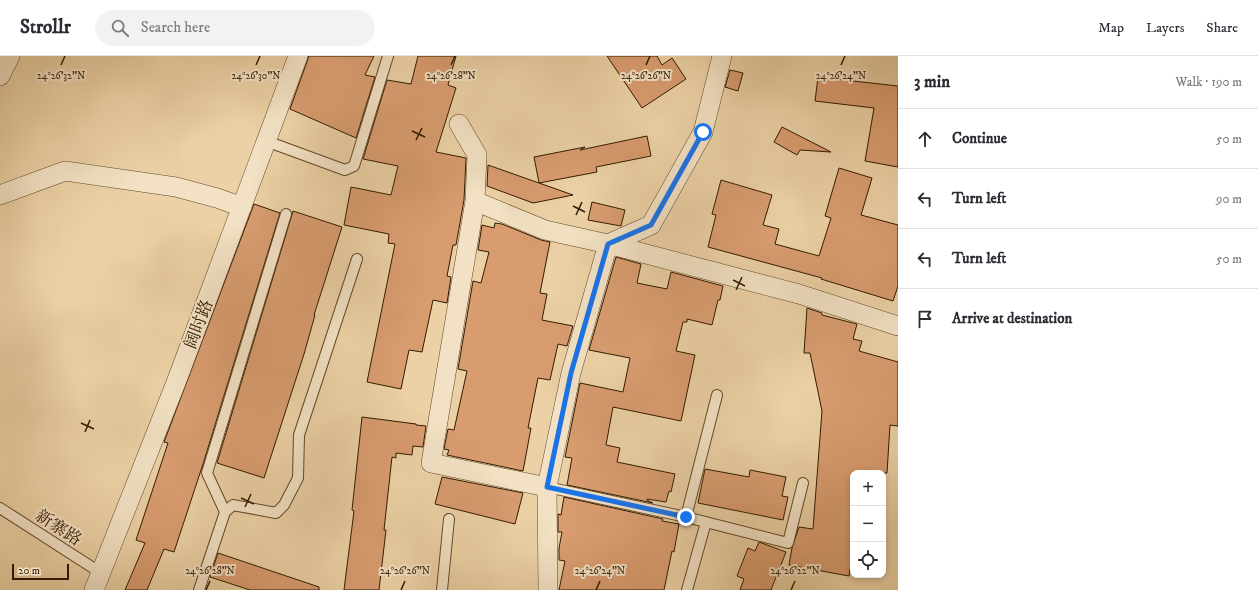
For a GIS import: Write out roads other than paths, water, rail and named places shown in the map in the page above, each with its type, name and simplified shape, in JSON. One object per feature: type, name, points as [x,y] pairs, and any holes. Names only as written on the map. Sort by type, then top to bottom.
[{"type":"street","points":[[0,76],[10,56]]},
{"type":"street","name":"阔时路","points":[[98,581],[177,380],[298,56]]},
{"type":"street","points":[[608,244],[651,225],[703,132],[722,56]]},
{"type":"street","points":[[459,124],[477,154],[475,201],[431,463],[547,487]]},
{"type":"street","points":[[0,196],[65,171],[176,187],[217,198],[242,207]]},
{"type":"street","points":[[475,201],[544,230],[608,244],[798,294],[898,326]]},
{"type":"street","points":[[548,590],[547,487],[571,373],[608,244]]},
{"type":"lane","points":[[266,141],[345,170],[354,166],[388,56]]},
{"type":"lane","points":[[225,512],[208,473],[286,214]]},
{"type":"lane","points":[[199,590],[225,512],[233,506],[276,514],[284,505],[298,478],[299,435],[357,259]]},
{"type":"lane","points":[[686,517],[718,395]]},
{"type":"lane","points":[[547,487],[686,517],[788,543],[803,483]]},
{"type":"lane","name":"新寨路","points":[[0,508],[98,581]]},
{"type":"lane","points":[[442,590],[448,520]]},
{"type":"lane","points":[[687,590],[706,522]]}]
